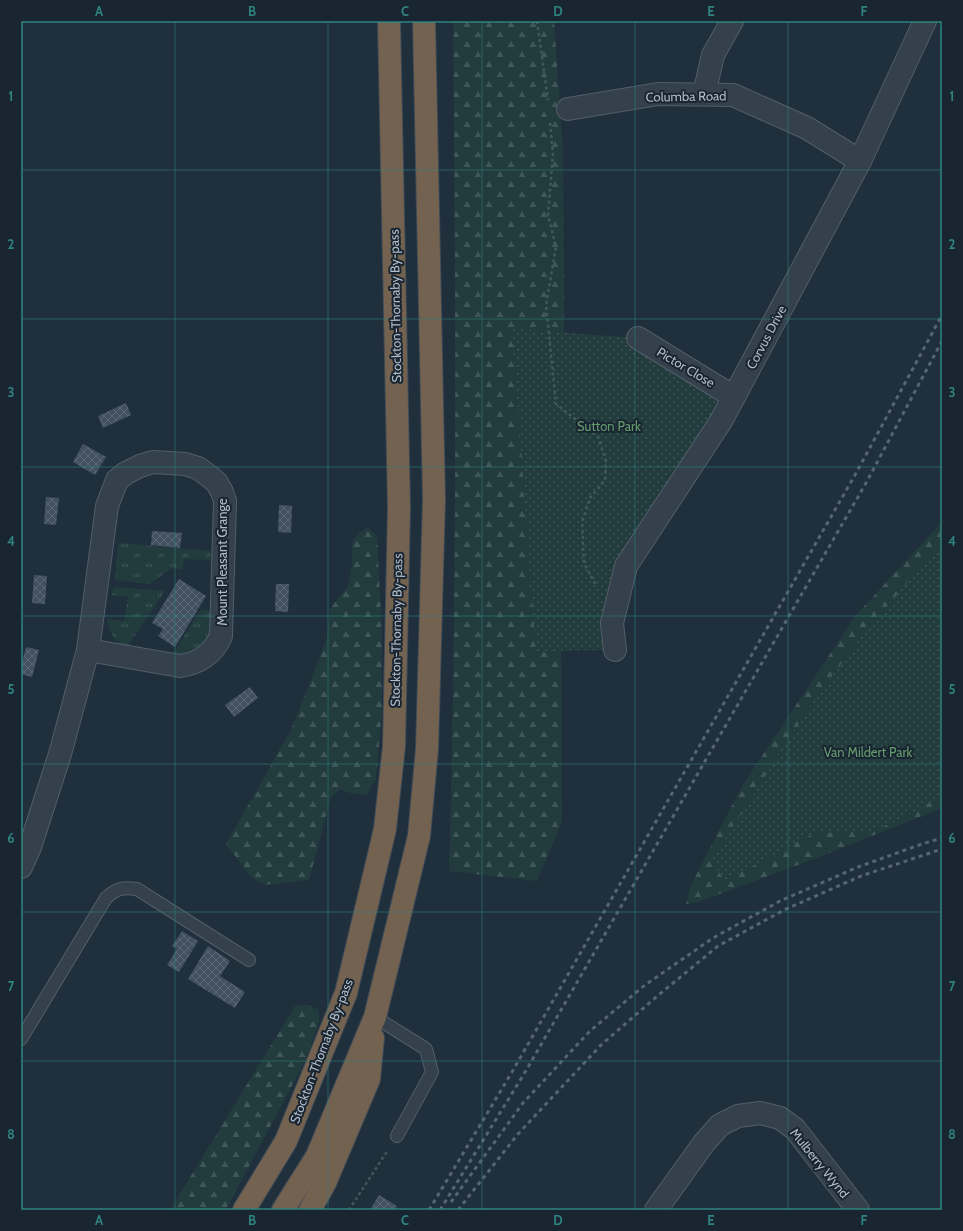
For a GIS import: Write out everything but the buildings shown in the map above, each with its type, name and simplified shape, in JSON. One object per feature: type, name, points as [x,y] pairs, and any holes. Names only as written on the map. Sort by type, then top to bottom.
[{"type":"highway","name":"Stockton-Thornaby By-pass","points":[[244,1210],[286,1141],[346,993],[385,829],[394,746],[399,507],[388,21]]},
{"type":"highway","points":[[310,1210],[325,1183],[369,1079],[375,1017],[418,836],[427,749],[434,499],[424,21]]},
{"type":"highway","points":[[283,1210],[317,1156],[375,1017]]},
{"type":"street","points":[[704,94],[713,55],[732,21]]},
{"type":"street","name":"Corvus Drive","points":[[615,650],[612,623],[626,566],[721,421],[860,161],[925,21]]},
{"type":"street","name":"Columba Road","points":[[558,107],[658,94],[733,95],[807,128],[860,161]]},
{"type":"street","name":"Pictor Close","points":[[638,338],[734,396]]},
{"type":"street","name":"Mount Pleasant Grange","points":[[21,867],[30,847],[60,754],[88,650],[107,506],[117,480],[126,473],[140,466],[153,462],[185,464],[198,468],[217,483],[225,501],[221,636],[218,643],[201,660],[190,665],[180,666],[88,650]]},
{"type":"street","name":"Mulberry Wynd","points":[[656,1210],[704,1143],[720,1125],[738,1116],[760,1113],[780,1118],[795,1129],[858,1210]]},
{"type":"lane","points":[[21,1039],[106,898],[121,888],[137,889],[250,960]]},
{"type":"lane","points":[[375,1017],[426,1049],[432,1072],[397,1136]]},
{"type":"path","points":[[537,21],[544,64],[558,107]]},
{"type":"path","points":[[550,119],[553,153],[548,215],[556,247],[546,306],[556,404],[598,437],[606,461],[604,480],[590,498],[582,522],[584,563],[601,594],[617,604]]},
{"type":"path","points":[[349,1210],[397,1136]]},
{"type":"green space","points":[[453,21],[554,21],[563,151],[564,311],[561,605],[562,821],[537,881],[449,871],[452,765],[455,446]]},
{"type":"green space","name":"Sutton Park","points":[[512,329],[638,338],[734,397],[626,566],[615,650],[536,651]]},
{"type":"green space","name":"Van Mildert Park","points":[[942,522],[942,808],[814,859],[698,902],[686,904],[691,885],[742,786],[856,615]]},
{"type":"green space","points":[[368,527],[377,536],[382,635],[382,710],[376,779],[366,795],[350,793],[341,789],[331,797],[309,880],[265,885],[251,877],[226,844],[291,730],[327,639],[330,609],[348,586],[352,565],[352,543],[358,534]]},
{"type":"green space","name":"Van Mildert Park","points":[[942,542],[942,796],[902,818],[874,831],[814,833],[725,881],[711,860],[777,756],[820,692],[870,626]]},
{"type":"green space","points":[[118,543],[212,551],[211,560],[184,559],[182,570],[172,568],[150,584],[115,580]]},
{"type":"green space","points":[[114,587],[165,591],[127,647],[119,643],[113,637],[108,624],[107,619],[124,621],[128,597],[111,595]]},
{"type":"green space","points":[[201,609],[214,611],[207,641],[193,654],[171,657]]},
{"type":"green space","points":[[306,1004],[319,1010],[319,1022],[305,1061],[229,1204],[225,1210],[170,1210],[295,1006]]},
{"type":"railway","points":[[429,1210],[512,1072],[855,475],[942,315]]},
{"type":"railway","points":[[440,1210],[524,1074],[866,483],[942,341]]},
{"type":"railway","points":[[451,1202],[523,1103],[590,1031],[645,985],[713,938],[780,901],[858,867],[942,838]]},
{"type":"railway","points":[[458,1210],[518,1134],[601,1045],[718,946],[784,910],[861,876],[942,849]]}]
